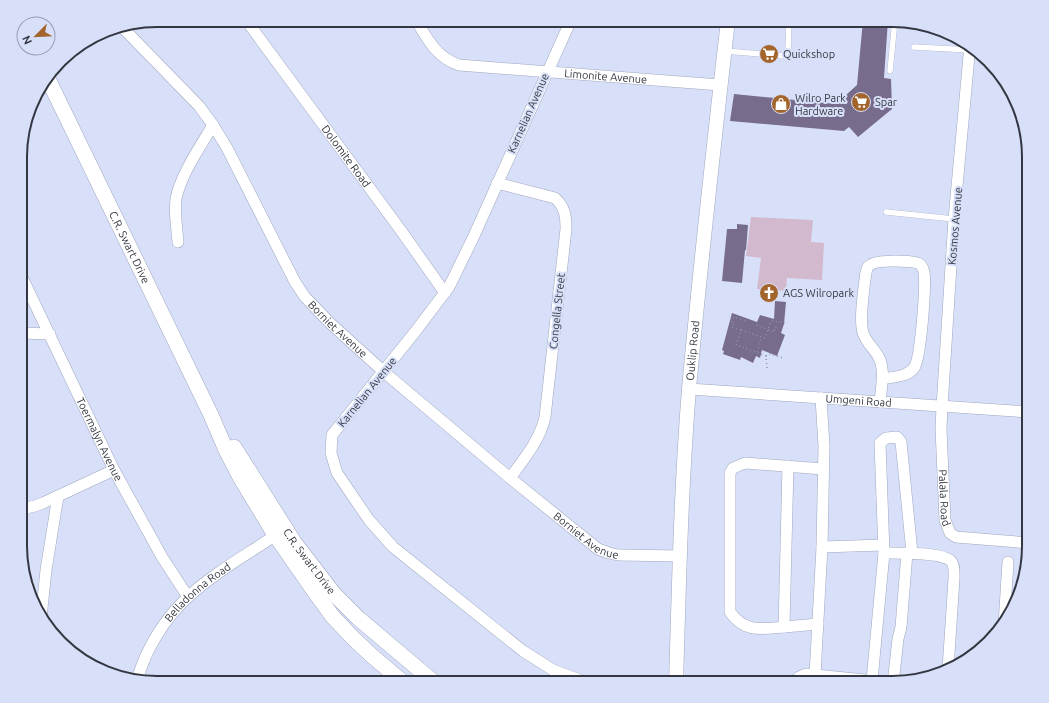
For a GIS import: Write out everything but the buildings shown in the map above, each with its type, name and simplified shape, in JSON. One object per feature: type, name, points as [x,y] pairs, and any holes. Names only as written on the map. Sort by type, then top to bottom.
[{"type":"main road","name":"C.R. Swart Drive","points":[[50,83],[211,415],[231,461],[280,532],[333,617],[371,655],[396,676]]},
{"type":"main road","name":"C.R. Swart Drive","points":[[280,532],[294,542],[334,594],[358,618],[428,676]]},
{"type":"street","name":"Dolomite Road","points":[[251,27],[445,293]]},
{"type":"street","name":"Limonite Avenue","points":[[420,27],[430,44],[452,63],[471,66],[720,85]]},
{"type":"street","name":"Karnelian Avenue","points":[[568,27],[496,183],[473,238],[452,281],[445,293],[384,372],[343,420],[332,436],[331,446],[332,458],[343,483],[373,525],[393,547],[523,651],[553,670],[569,676]]},
{"type":"street","name":"Ouklip Road","points":[[676,676],[684,462],[689,389],[727,27]]},
{"type":"street","name":"Borniet Avenue","points":[[125,31],[199,106],[213,125],[227,148],[283,260],[300,290],[330,323],[384,372],[510,478],[598,549],[618,555],[680,556]]},
{"type":"street","name":"Kosmos Avenue","points":[[942,407],[954,219],[970,53]]},
{"type":"street","points":[[178,242],[176,217],[177,194],[186,172],[213,125]]},
{"type":"street","name":"Congella Street","points":[[496,183],[554,198],[560,202],[566,215],[566,229],[545,417],[538,438],[510,478]]},
{"type":"street","points":[[880,402],[882,379],[881,362],[862,332],[866,272],[869,266],[873,263],[918,263],[921,264],[923,268],[925,283],[917,361],[913,369],[909,372],[901,376],[882,379]]},
{"type":"street","name":"Toermalyn Avenue","points":[[27,287],[114,470],[162,557],[188,597]]},
{"type":"street","points":[[27,334],[50,334]]},
{"type":"street","name":"Umgeni Road","points":[[689,389],[1022,412]]},
{"type":"street","points":[[815,675],[822,547],[824,446],[821,398]]},
{"type":"street","name":"Palala Road","points":[[942,407],[941,429],[945,520],[950,533],[956,537],[965,539],[1022,543]]},
{"type":"street","points":[[872,676],[884,549],[880,443],[886,438],[897,437],[902,444],[910,553],[894,676]]},
{"type":"street","points":[[818,624],[759,630],[745,626],[735,620],[730,612],[730,473],[733,468],[745,463],[823,469]]},
{"type":"street","points":[[784,627],[788,466]]},
{"type":"street","points":[[27,508],[35,506],[114,470]]},
{"type":"street","points":[[42,607],[46,570],[58,496]]},
{"type":"street","name":"Belladonna Road","points":[[139,675],[147,654],[159,632],[188,597],[215,576],[280,532]]},
{"type":"street","points":[[822,547],[884,549],[940,556],[952,561],[954,565],[954,579],[948,663]]},
{"type":"street","points":[[1005,610],[1008,562]]},
{"type":"street","points":[[801,676],[819,676]]},
{"type":"lane","points":[[724,50],[784,56],[787,55],[789,27]]},
{"type":"lane","points":[[890,71],[894,27]]},
{"type":"lane","points":[[914,47],[962,48]]},
{"type":"lane","points":[[886,212],[954,219]]},
{"type":"path","points":[[746,321],[734,317],[732,327],[765,338],[771,321],[788,323]]},
{"type":"path","points":[[757,325],[774,332],[775,327],[779,329]]},
{"type":"path","points":[[740,330],[736,345],[766,356],[769,354],[784,358]]},
{"type":"path","points":[[757,352],[762,337]]},
{"type":"path","points":[[766,356],[767,368]]},
{"type":"shaded area","points":[[751,217],[813,220],[811,242],[824,243],[822,280],[787,278],[786,291],[757,289],[761,258],[746,256]]},
{"type":"place","name":"Quickshop","points":[[769,54]]},
{"type":"place","name":"Spar","points":[[861,102]]},
{"type":"place","name":"Wilro Park Hardware","points":[[781,104]]},
{"type":"place","name":"AGS Wilropark","points":[[769,293]]}]
